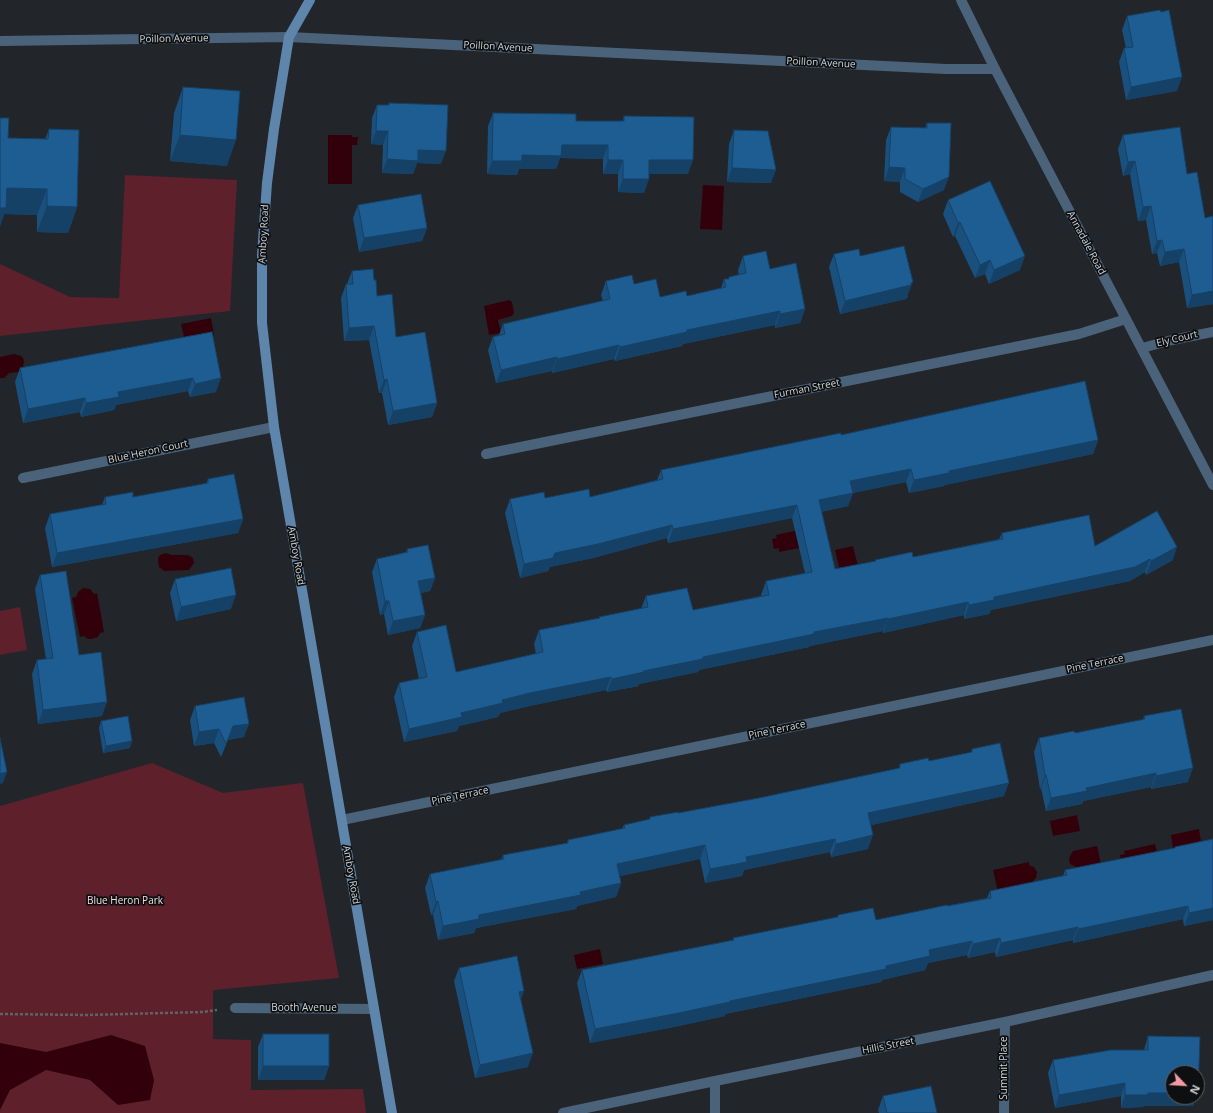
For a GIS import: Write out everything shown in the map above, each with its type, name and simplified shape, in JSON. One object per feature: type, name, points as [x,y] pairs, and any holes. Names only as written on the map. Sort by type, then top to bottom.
[{"type":"main road","name":"Amboy Road","points":[[310,0],[289,37],[274,129],[267,182],[262,254],[262,323],[274,427],[392,1113]]},
{"type":"street","name":"Annadale Road","points":[[961,0],[995,69],[1213,484]]},
{"type":"street","name":"Poillon Avenue","points":[[0,41],[289,37],[946,69],[995,69]]},
{"type":"street","name":"Furman Street","points":[[486,454],[1079,334],[1126,319]]},
{"type":"street","name":"Ely Court","points":[[1142,348],[1172,340],[1213,332]]},
{"type":"street","name":"Blue Heron Court","points":[[23,478],[274,427]]},
{"type":"street","name":"Pine Terrace","points":[[342,820],[1213,640]]},
{"type":"street","name":"Hillis Street","points":[[563,1113],[1005,1022],[1213,975]]},
{"type":"street","name":"Booth Avenue","points":[[235,1008],[374,1008]]},
{"type":"street","name":"Summit Place","points":[[1004,1113],[1005,1022]]},
{"type":"street","points":[[714,1113],[715,1081]]},
{"type":"path","points":[[0,1014],[86,1015],[203,1012],[235,1008]]},
{"type":"green space","points":[[125,175],[237,180],[230,311],[0,336],[0,264],[70,297],[119,298]]},
{"type":"green space","points":[[20,607],[27,650],[0,655],[0,611]]},
{"type":"green space","name":"Blue Heron Park","points":[[152,763],[223,793],[303,783],[339,978],[213,990],[213,1039],[251,1040],[251,1090],[363,1089],[366,1113],[0,1113],[0,806]]},
{"type":"shaded area","points":[[328,135],[352,135],[352,137],[358,137],[357,145],[352,145],[352,184],[328,184]]},
{"type":"shaded area","points":[[703,185],[724,186],[722,230],[700,229]]},
{"type":"shaded area","points":[[509,300],[512,302],[514,313],[512,316],[498,320],[501,333],[489,335],[484,306]]},
{"type":"shaded area","points":[[211,318],[214,335],[185,341],[181,324]]},
{"type":"shaded area","points":[[14,354],[23,358],[23,367],[19,372],[9,373],[4,378],[0,378],[0,357]]},
{"type":"shaded area","points":[[807,528],[810,546],[779,552],[779,548],[774,549],[772,539],[777,538],[776,535]]},
{"type":"shaded area","points":[[853,546],[859,570],[841,575],[835,550]]},
{"type":"shaded area","points":[[166,553],[172,555],[188,555],[193,558],[194,563],[189,570],[164,571],[159,567],[158,558],[160,555]]},
{"type":"shaded area","points":[[83,588],[90,589],[94,594],[97,593],[104,632],[100,633],[98,637],[91,639],[84,636],[80,637],[72,598],[76,597],[78,592]]},
{"type":"shaded area","points":[[1077,815],[1080,831],[1053,836],[1050,821]]},
{"type":"shaded area","points":[[1199,829],[1201,842],[1173,848],[1171,835]]},
{"type":"shaded area","points":[[1155,844],[1159,861],[1122,866],[1120,855],[1125,854],[1124,851]]},
{"type":"shaded area","points":[[1097,846],[1101,864],[1076,869],[1076,867],[1070,864],[1069,858],[1073,851]]},
{"type":"shaded area","points":[[1029,862],[1029,865],[1034,867],[1037,872],[1033,884],[998,892],[993,870]]},
{"type":"shaded area","points":[[600,949],[603,964],[577,969],[574,955]]},
{"type":"shaded area","points":[[111,1035],[145,1046],[154,1080],[150,1100],[118,1105],[90,1080],[46,1070],[10,1090],[0,1110],[0,1043],[46,1052]]},
{"type":"building","points":[[1160,10],[1161,12],[1169,10],[1182,77],[1131,87],[1124,48],[1133,47],[1127,16]]},
{"type":"building","points":[[183,87],[240,91],[236,140],[180,135]]},
{"type":"building","points":[[389,103],[448,105],[446,151],[418,150],[418,161],[387,159],[388,131],[376,131],[377,105],[389,105]]},
{"type":"building","points":[[493,113],[576,114],[576,121],[624,121],[624,116],[694,117],[693,160],[649,160],[649,179],[623,179],[623,160],[608,160],[608,145],[562,145],[561,156],[522,155],[522,161],[492,161]]},
{"type":"building","points":[[0,118],[9,118],[8,138],[48,139],[49,129],[79,130],[77,207],[47,206],[47,189],[7,188],[6,208],[0,208]]},
{"type":"building","points":[[927,123],[951,123],[949,177],[923,189],[905,179],[905,168],[889,167],[891,127],[927,128]]},
{"type":"building","points":[[1180,127],[1187,174],[1197,172],[1205,218],[1213,216],[1213,291],[1192,295],[1184,249],[1165,252],[1162,240],[1157,241],[1151,206],[1143,207],[1135,161],[1128,162],[1123,135]]},
{"type":"building","points":[[734,130],[768,131],[776,170],[732,168]]},
{"type":"building","points":[[990,181],[1025,256],[994,270],[990,260],[980,265],[948,200]]},
{"type":"building","points":[[421,194],[427,228],[364,238],[358,205]]},
{"type":"building","points":[[904,246],[913,282],[911,285],[845,301],[834,254],[859,249],[860,256]]},
{"type":"building","points":[[766,251],[770,269],[796,263],[805,309],[780,314],[780,311],[687,330],[687,332],[620,347],[619,345],[501,370],[493,337],[505,334],[503,324],[610,299],[606,281],[632,275],[634,284],[656,279],[660,297],[686,291],[687,296],[726,287],[724,279],[729,279],[729,277],[746,273],[743,256]]},
{"type":"building","points":[[373,269],[374,280],[376,280],[377,296],[392,294],[396,337],[425,332],[437,403],[393,411],[387,379],[384,380],[374,326],[349,328],[346,284],[353,284],[352,271]]},
{"type":"building","points":[[212,332],[221,378],[195,384],[193,378],[118,392],[119,397],[86,403],[85,398],[28,409],[20,368]]},
{"type":"building","points":[[1085,381],[1098,440],[949,471],[949,473],[914,480],[911,469],[850,481],[853,493],[819,500],[835,569],[912,552],[913,557],[1003,539],[1002,533],[1089,515],[1095,546],[1157,511],[1177,547],[1151,561],[1150,559],[1135,567],[994,597],[994,600],[969,605],[968,602],[888,619],[814,632],[814,634],[703,657],[703,659],[612,679],[611,677],[530,693],[502,700],[503,703],[461,713],[462,717],[409,729],[399,683],[427,677],[417,632],[446,625],[456,672],[543,652],[539,630],[648,607],[646,596],[687,588],[693,610],[769,595],[766,581],[812,572],[797,505],[673,529],[672,525],[598,544],[555,553],[553,558],[524,564],[510,499],[544,492],[545,498],[589,489],[590,497],[663,479],[661,470],[841,433],[841,435]]},
{"type":"building","points":[[234,474],[243,519],[57,553],[50,514],[106,504],[105,497],[133,492],[133,497],[208,483],[208,479]]},
{"type":"building","points":[[428,545],[435,578],[418,581],[425,615],[393,621],[389,601],[385,601],[377,559],[408,552],[407,549]]},
{"type":"building","points":[[231,568],[236,595],[181,607],[175,579]]},
{"type":"building","points":[[66,571],[79,655],[101,652],[107,702],[43,710],[37,660],[53,658],[40,575]]},
{"type":"building","points":[[244,697],[249,724],[233,726],[226,744],[219,729],[199,732],[195,706]]},
{"type":"building","points":[[1181,709],[1193,768],[1156,776],[1156,773],[1086,788],[1087,791],[1051,798],[1045,775],[1039,738],[1074,731],[1075,733],[1145,719],[1144,716]]},
{"type":"building","points":[[128,716],[132,741],[106,746],[101,721]]},
{"type":"building","points":[[0,738],[7,772],[0,774]]},
{"type":"building","points":[[1000,743],[1009,783],[868,813],[873,835],[836,844],[835,839],[746,857],[747,862],[710,869],[705,845],[617,864],[621,883],[580,892],[581,895],[479,915],[479,919],[443,926],[438,901],[436,902],[430,874],[504,859],[503,855],[568,843],[568,840],[625,828],[624,825],[650,819],[650,817],[759,798],[900,768],[900,764],[928,758],[929,761],[972,752],[972,749]]},
{"type":"building","points":[[1213,839],[1213,908],[1189,913],[1188,906],[1078,929],[1078,927],[1001,943],[1000,938],[973,944],[972,941],[929,950],[930,956],[886,966],[886,969],[679,1013],[595,1029],[582,970],[734,940],[733,938],[838,917],[838,915],[873,908],[876,920],[947,905],[991,898],[990,891],[1067,875],[1065,870]]},
{"type":"building","points":[[517,956],[524,991],[519,992],[533,1053],[480,1065],[459,968]]},
{"type":"building","points":[[263,1034],[329,1034],[329,1066],[263,1066]]},
{"type":"building","points":[[1148,1036],[1200,1037],[1199,1065],[1165,1065],[1165,1093],[1125,1095],[1125,1083],[1059,1095],[1053,1060],[1111,1050],[1148,1050]]},
{"type":"building","points":[[931,1086],[937,1113],[887,1113],[883,1096]]}]
